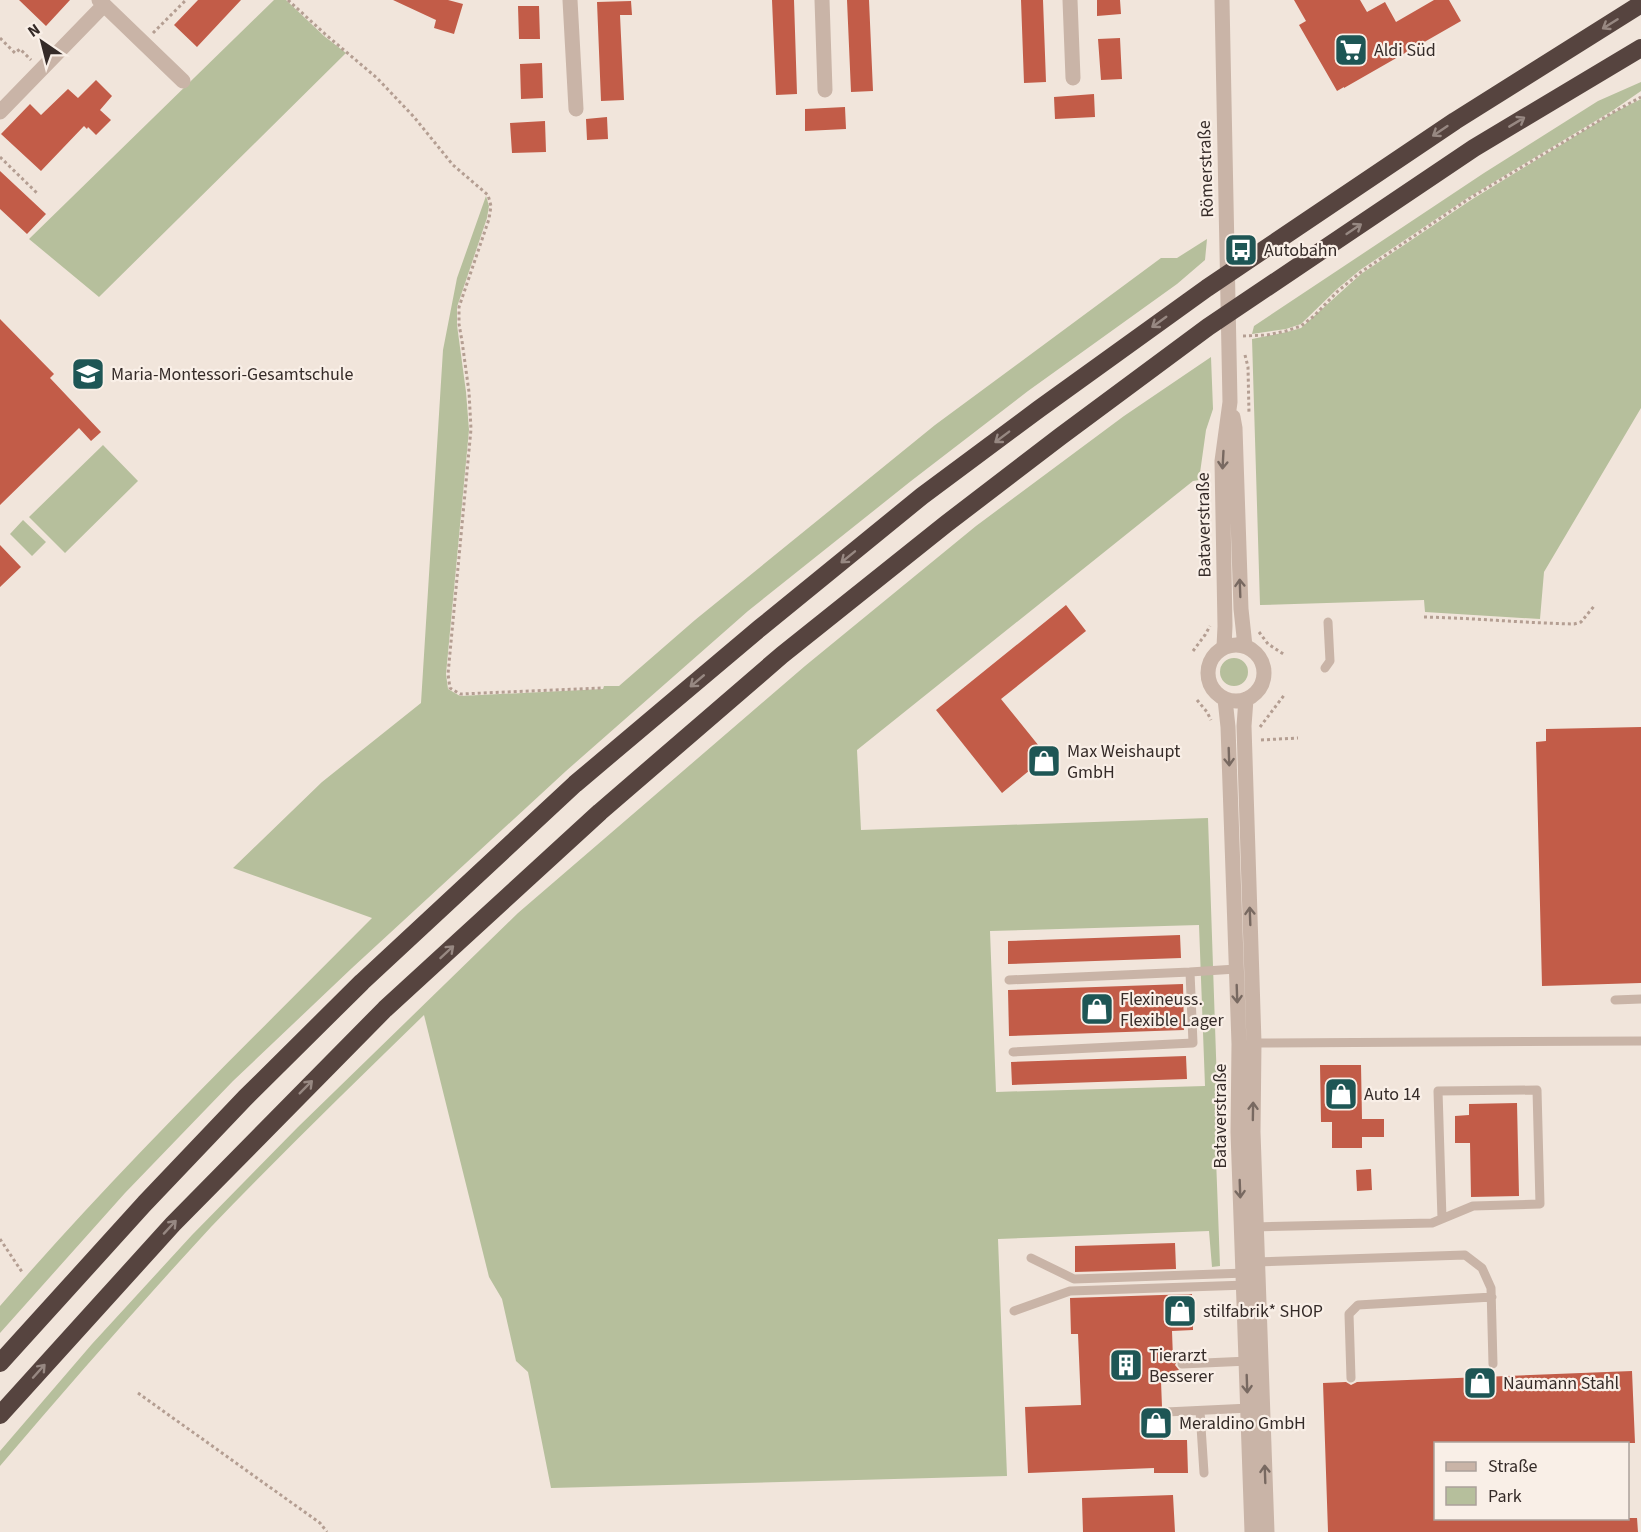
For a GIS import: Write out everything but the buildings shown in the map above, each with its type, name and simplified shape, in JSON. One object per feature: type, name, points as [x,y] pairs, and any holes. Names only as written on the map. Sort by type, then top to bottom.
[{"type":"highway","points":[[0,1363],[145,1203],[245,1098],[362,982],[575,784],[760,628],[922,496],[1207,288],[1455,121],[1641,4]]},
{"type":"highway","points":[[0,1415],[172,1224],[385,1009],[600,812],[782,655],[937,531],[1208,327],[1474,148],[1641,48]]},
{"type":"street","points":[[570,0],[576,109]]},
{"type":"street","points":[[822,0],[825,90]]},
{"type":"street","points":[[1070,0],[1073,78]]},
{"type":"street","name":"Römerstraße","points":[[1222,0],[1229,337]]},
{"type":"street","points":[[0,112],[101,2],[183,81]]},
{"type":"street","name":"Bataverstraße","points":[[1224,647],[1222,461],[1230,402],[1229,337]]},
{"type":"street","name":"Bataverstraße","points":[[1230,402],[1235,428],[1241,609],[1245,646]]},
{"type":"street","points":[[1245,646],[1256,653],[1263,664],[1262,684],[1256,693],[1246,699],[1235,701],[1225,699],[1210,685],[1209,663],[1224,647],[1245,646]]},
{"type":"street","name":"Bataverstraße","points":[[1225,699],[1228,727],[1236,969],[1246,1043]]},
{"type":"street","name":"Bataverstraße","points":[[1246,699],[1244,726],[1246,1043],[1238,1132],[1249,1227],[1251,1273],[1255,1408],[1252,1532]]},
{"type":"street","name":"Bataverstraße","points":[[1255,1408],[1267,1532]]},
{"type":"lane","points":[[1325,668],[1330,661],[1328,622]]},
{"type":"lane","points":[[1010,980],[1236,969]]},
{"type":"lane","points":[[1013,1052],[1193,1043],[1190,972]]},
{"type":"lane","points":[[1615,1000],[1641,999]]},
{"type":"lane","points":[[1246,1043],[1641,1041]]},
{"type":"lane","points":[[1249,1227],[1432,1223],[1442,1219],[1473,1206],[1540,1204],[1538,1090],[1438,1091],[1442,1219]]},
{"type":"lane","points":[[1014,1311],[1070,1291],[1465,1255],[1482,1268],[1491,1288],[1494,1364]]},
{"type":"lane","points":[[1031,1258],[1074,1279],[1251,1273]]},
{"type":"lane","points":[[1351,1378],[1349,1314],[1358,1305],[1492,1297]]},
{"type":"lane","points":[[1182,1364],[1254,1360]]},
{"type":"lane","points":[[1166,1412],[1255,1408]]},
{"type":"lane","points":[[1200,1411],[1204,1473]]},
{"type":"path","points":[[144,43],[186,0]]},
{"type":"path","points":[[288,0],[377,78],[414,117],[453,165],[488,195],[491,206],[489,219],[459,307],[471,429],[448,674],[450,687],[460,694],[602,688]]},
{"type":"path","points":[[0,38],[15,53],[20,49],[41,69]]},
{"type":"path","points":[[1229,337],[1267,335],[1301,326],[1361,272],[1470,198],[1641,97]]},
{"type":"path","points":[[0,157],[38,194]]},
{"type":"path","points":[[1424,617],[1574,624],[1581,622],[1595,605]]},
{"type":"path","points":[[1285,694],[1260,726],[1261,740],[1298,738]]},
{"type":"path","points":[[0,1239],[22,1272]]},
{"type":"path","points":[[138,1393],[320,1522],[327,1532]]},
{"type":"green space","points":[[274,0],[286,0],[324,36],[346,53],[99,297],[29,239]]},
{"type":"green space","points":[[1641,82],[1641,91],[1612,111],[1469,197],[1360,270],[1301,324],[1286,329],[1252,334],[1254,326],[1484,173],[1598,101]]},
{"type":"green space","points":[[1641,99],[1641,408],[1544,572],[1540,619],[1425,612],[1424,600],[1260,605],[1252,339],[1301,328],[1361,274],[1471,200],[1613,113]]},
{"type":"green space","points":[[486,196],[489,206],[487,218],[457,307],[469,430],[446,674],[448,689],[460,696],[603,689],[604,686],[619,686],[695,620],[935,425],[1161,258],[1177,258],[1207,239],[1205,260],[1177,284],[1028,391],[911,481],[748,611],[566,771],[233,1081],[125,1193],[0,1333],[0,1306],[44,1255],[183,1109],[372,918],[233,868],[322,782],[421,703],[443,350],[457,278]]},
{"type":"green space","points":[[1211,357],[1213,409],[1206,430],[1199,480],[1193,481],[857,750],[861,830],[1208,818],[1217,1085],[1216,1158],[1220,1266],[1212,1267],[1209,1231],[998,1239],[1007,1476],[551,1488],[528,1372],[516,1361],[502,1299],[489,1277],[424,1015],[211,1227],[104,1345],[0,1466],[0,1451],[92,1344],[192,1235],[298,1127],[518,913],[805,666],[976,526],[1124,416]],"holes":[[[1199,925],[1205,1086],[996,1092],[990,931]]]},
{"type":"green space","points":[[103,445],[138,481],[65,553],[29,517]]},
{"type":"green space","points":[[23,520],[46,542],[32,556],[10,534]]},
{"type":"green space","points":[[1234,658],[1244,662],[1248,672],[1244,682],[1234,686],[1224,682],[1220,672],[1224,662]]},
{"type":"place","name":"Aldi Süd","points":[[1351,50]]},
{"type":"place","name":"Autobahn","points":[[1241,250]]},
{"type":"place","name":"Maria-Montessori-Gesamtschule","points":[[88,374]]},
{"type":"place","name":"Max Weishaupt GmbH","points":[[1044,761]]},
{"type":"place","name":"Flexineuss. Flexible Lager","points":[[1097,1009]]},
{"type":"place","name":"Auto 14","points":[[1341,1094]]},
{"type":"place","name":"stilfabrik* SHOP","points":[[1180,1311]]},
{"type":"place","name":"Tierarzt Besserer","points":[[1126,1365]]},
{"type":"place","name":"Naumann Stahl","points":[[1480,1383]]},
{"type":"place","name":"Meraldino GmbH","points":[[1156,1423]]}]
